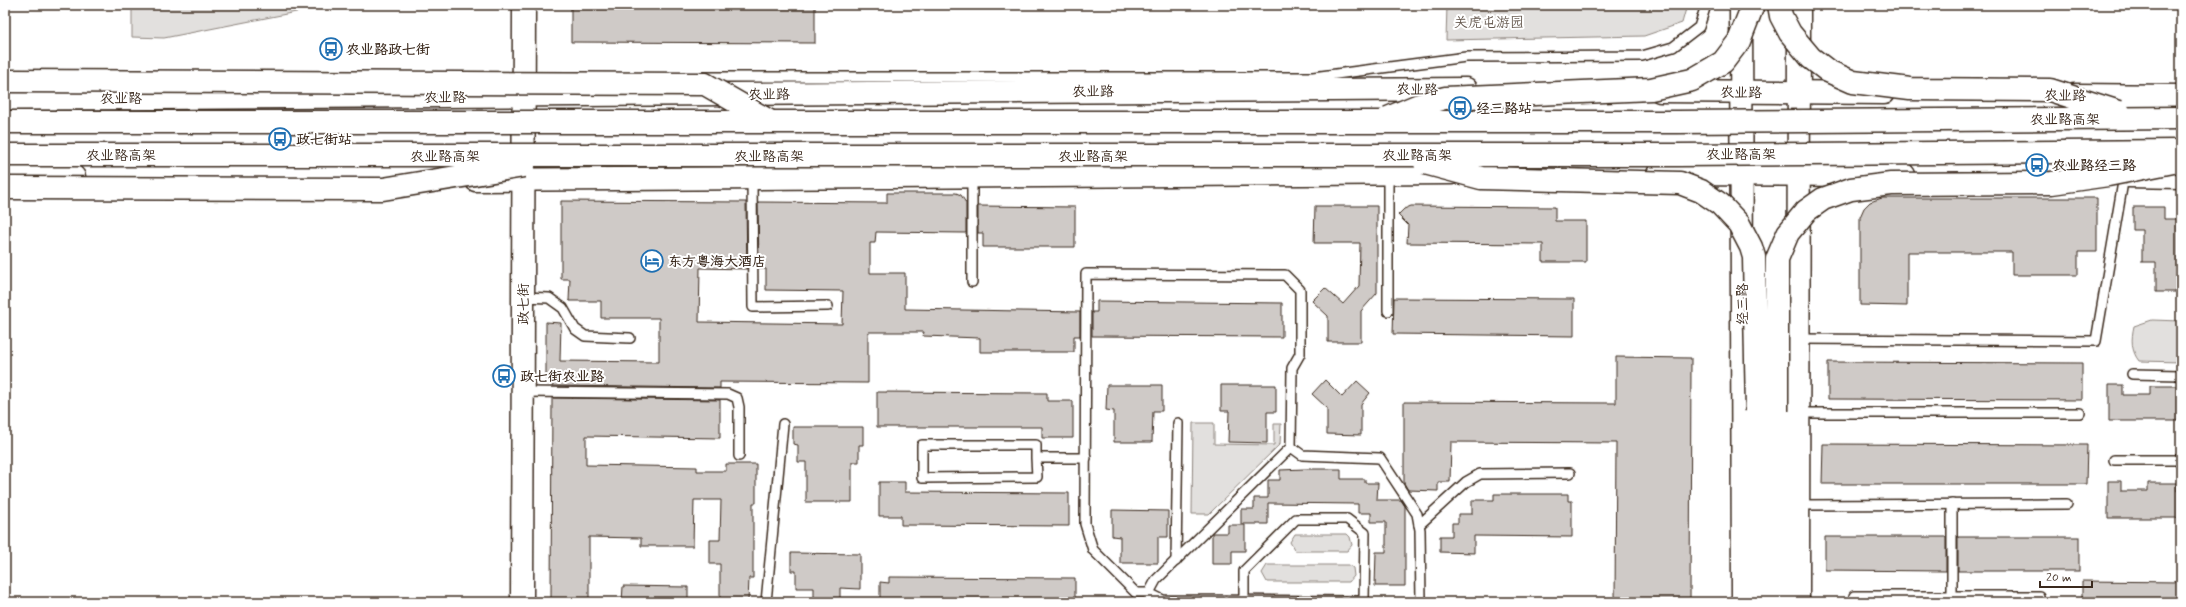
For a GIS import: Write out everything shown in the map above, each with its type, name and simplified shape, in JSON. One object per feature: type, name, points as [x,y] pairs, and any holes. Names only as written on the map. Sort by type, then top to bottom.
[{"type":"main road","name":"政七街","points":[[522,602],[524,5]]},
{"type":"main road","name":"经三路","points":[[1741,5],[1743,602]]},
{"type":"main road","points":[[1378,122],[1419,105],[1446,98],[1651,89],[1692,80],[1722,62],[1739,41],[1753,5]]},
{"type":"main road","points":[[1779,5],[1781,16],[1790,33],[1811,58],[1828,70],[1853,82],[1910,89],[2050,90],[2138,118]]},
{"type":"main road","points":[[1760,602],[1778,412],[1798,339],[1799,5]]},
{"type":"main road","points":[[5,81],[704,84],[772,122]]},
{"type":"main road","name":"农业路","points":[[5,99],[524,86],[1370,88],[2181,96]]},
{"type":"main road","name":"农业路高架","points":[[5,122],[1378,122],[2181,118]]},
{"type":"main road","name":"农业路高架","points":[[5,155],[588,156],[1391,164],[2181,151]]},
{"type":"main road","points":[[5,188],[383,189],[588,156]]},
{"type":"main road","points":[[1778,602],[1777,259],[1788,233],[1806,211],[1823,199],[1851,189],[1891,184],[2052,183],[2108,175],[2181,160]]},
{"type":"main road","points":[[5,177],[396,181],[972,176],[1391,164],[1799,175],[2181,177]]},
{"type":"main road","points":[[1391,164],[1481,178],[1680,183],[1701,191],[1720,204],[1740,224],[1754,257],[1778,412],[1798,505],[1798,602]]},
{"type":"lane","points":[[524,86],[1313,78],[1466,57],[1642,56],[1673,47],[1699,27],[1706,5]]},
{"type":"lane","points":[[1388,311],[1391,164]]},
{"type":"lane","points":[[972,176],[972,282]]},
{"type":"lane","points":[[1798,339],[2096,341],[2124,176]]},
{"type":"lane","points":[[752,178],[753,307],[828,306]]},
{"type":"lane","points":[[1149,598],[1156,580],[1291,447],[1292,368],[1300,354],[1300,290],[1285,275],[1086,274],[1085,524],[1093,550],[1136,593],[1149,598],[1163,600],[1364,601],[1365,534],[1347,519],[1296,519],[1244,571],[1244,600]]},
{"type":"lane","points":[[523,297],[549,298],[563,308],[575,329],[585,336],[630,338]]},
{"type":"lane","points":[[2132,374],[2181,375]]},
{"type":"lane","points":[[523,392],[728,394],[737,398],[739,407],[739,456]]},
{"type":"lane","points":[[1778,412],[2080,413]]},
{"type":"lane","points":[[1176,561],[1178,423]]},
{"type":"lane","points":[[766,602],[783,424]]},
{"type":"lane","points":[[922,445],[1036,445],[1036,458],[1037,477],[922,478],[922,445]]},
{"type":"lane","points":[[1291,447],[1302,455],[1380,458],[1417,514],[1419,525],[1420,602]]},
{"type":"lane","points":[[1036,458],[1086,458]]},
{"type":"lane","points":[[2114,460],[2181,460]]},
{"type":"lane","points":[[1419,525],[1466,482],[1480,474],[1570,473]]},
{"type":"lane","points":[[1952,504],[1952,596]]},
{"type":"lane","points":[[1798,505],[2067,504]]},
{"type":"lane","points":[[1854,596],[2039,596]]},
{"type":"green space","points":[[132,5],[332,5],[164,38],[132,37]]},
{"type":"green space","name":"关虎屯游园","points":[[1447,5],[1687,5],[1682,23],[1644,36],[1446,40]]},
{"type":"green space","points":[[2152,320],[2181,321],[2181,362],[2139,361],[2136,357],[2132,345],[2134,326]]},
{"type":"green space","points":[[1193,423],[1214,423],[1214,444],[1274,445],[1274,424],[1281,424],[1280,444],[1209,514],[1192,514]]},
{"type":"green space","points":[[1295,534],[1347,534],[1350,537],[1352,545],[1347,551],[1295,551],[1290,542]]},
{"type":"green space","points":[[1267,565],[1349,565],[1353,568],[1354,576],[1349,582],[1267,582],[1262,573]]},
{"type":"building","points":[[571,5],[815,5],[815,43],[571,42]]},
{"type":"building","points":[[887,193],[956,193],[961,195],[966,203],[966,233],[876,232],[875,243],[870,243],[870,273],[905,273],[905,309],[1080,312],[1080,336],[1074,336],[1074,352],[980,352],[980,338],[923,336],[924,332],[868,332],[868,383],[720,382],[720,388],[552,386],[552,381],[546,381],[546,322],[561,323],[560,361],[659,362],[659,318],[601,318],[601,301],[569,301],[570,279],[561,279],[561,201],[746,202],[747,269],[700,268],[699,322],[842,324],[843,291],[766,290],[766,269],[759,269],[758,202],[887,203]]},
{"type":"building","points":[[1882,198],[2097,198],[2097,252],[2078,252],[2078,275],[2012,275],[2012,252],[1907,252],[1907,306],[1860,305],[1860,217],[1864,208],[1870,202]]},
{"type":"building","points":[[978,206],[1075,207],[1075,247],[983,247],[983,233],[978,233]]},
{"type":"building","points":[[1315,206],[1377,206],[1377,293],[1361,311],[1361,342],[1328,342],[1328,316],[1312,301],[1325,288],[1343,304],[1359,286],[1360,243],[1314,243]]},
{"type":"building","points":[[1411,206],[1555,207],[1555,221],[1586,221],[1586,262],[1543,262],[1543,244],[1407,243],[1408,225],[1398,215],[1404,209]]},
{"type":"building","points":[[2133,207],[2164,207],[2164,219],[2181,219],[2181,292],[2156,292],[2156,262],[2142,262],[2142,230],[2133,230]]},
{"type":"building","points":[[1394,298],[1574,299],[1574,336],[1393,334]]},
{"type":"building","points":[[1097,301],[1282,303],[1282,337],[1092,336],[1092,312],[1097,312]]},
{"type":"building","points":[[1616,357],[1691,358],[1690,602],[1615,602],[1616,443],[1451,442],[1450,482],[1438,482],[1438,491],[1408,490],[1404,483],[1404,402],[1616,403]]},
{"type":"building","points":[[1828,362],[2082,363],[2082,400],[1828,399]]},
{"type":"building","points":[[1325,380],[1342,397],[1357,381],[1370,393],[1361,404],[1361,435],[1327,434],[1327,408],[1312,394]]},
{"type":"building","points":[[1107,385],[1162,385],[1162,411],[1153,411],[1152,442],[1114,442],[1114,411],[1106,410]]},
{"type":"building","points":[[1221,385],[1276,385],[1276,412],[1267,412],[1267,443],[1228,442],[1229,411],[1221,411]]},
{"type":"building","points":[[2109,385],[2123,385],[2123,395],[2150,395],[2150,386],[2179,386],[2179,395],[2181,395],[2181,421],[2109,421]]},
{"type":"building","points":[[877,392],[1047,393],[1047,401],[1073,401],[1073,438],[1042,438],[1042,427],[877,427]]},
{"type":"building","points":[[552,398],[720,400],[720,438],[586,436],[586,465],[697,467],[697,471],[726,471],[726,464],[756,464],[756,503],[753,503],[753,578],[749,578],[748,602],[720,602],[720,564],[710,564],[710,540],[720,540],[721,500],[694,500],[693,546],[641,546],[641,538],[589,537],[589,602],[551,602]]},
{"type":"building","points":[[793,427],[863,427],[863,445],[859,445],[859,462],[852,462],[852,502],[806,502],[806,462],[798,462],[798,445],[793,444]]},
{"type":"building","points":[[1823,444],[2087,445],[2086,484],[1822,484]]},
{"type":"building","points":[[1341,469],[1341,479],[1365,479],[1365,483],[1378,483],[1377,500],[1401,500],[1405,506],[1405,586],[1375,586],[1376,552],[1386,552],[1386,522],[1371,522],[1371,513],[1358,513],[1358,504],[1268,503],[1268,524],[1241,524],[1241,509],[1254,509],[1254,498],[1268,498],[1268,480],[1280,480],[1280,470]]},
{"type":"building","points":[[2108,481],[2121,481],[2121,491],[2148,491],[2148,483],[2177,483],[2177,491],[2181,491],[2181,518],[2108,518]]},
{"type":"building","points":[[879,482],[905,482],[905,492],[1069,493],[1069,526],[901,525],[901,516],[879,516]]},
{"type":"building","points":[[1494,494],[1568,494],[1568,501],[1572,501],[1572,537],[1474,536],[1474,553],[1440,552],[1440,536],[1452,536],[1452,523],[1458,523],[1458,514],[1472,514],[1472,500],[1494,500]]},
{"type":"building","points":[[1112,510],[1168,511],[1168,537],[1158,537],[1158,563],[1120,563],[1120,537],[1112,536]]},
{"type":"building","points":[[1228,525],[1245,525],[1245,551],[1232,551],[1232,564],[1212,564],[1212,533],[1228,533]]},
{"type":"building","points":[[1825,537],[1946,537],[1946,571],[1825,570]]},
{"type":"building","points":[[1958,537],[2079,537],[2079,571],[1958,571]]},
{"type":"building","points":[[791,553],[860,554],[860,589],[840,588],[840,602],[814,602],[814,588],[796,588],[796,571],[791,571]]},
{"type":"building","points":[[889,577],[1075,578],[1075,602],[880,602],[880,582],[889,583]]},
{"type":"building","points":[[2082,581],[2181,582],[2181,602],[2082,602]]},
{"type":"building","points":[[623,586],[688,587],[688,602],[622,602]]},
{"type":"place","name":"农业路政七街","points":[[331,49]]},
{"type":"place","name":"经三路站","points":[[1460,108]]},
{"type":"place","name":"政七街站","points":[[280,139]]},
{"type":"place","name":"农业路经三路","points":[[2037,165]]},
{"type":"place","name":"东方粤海大酒店","points":[[652,261]]},
{"type":"place","name":"政七街农业路","points":[[504,376]]}]
